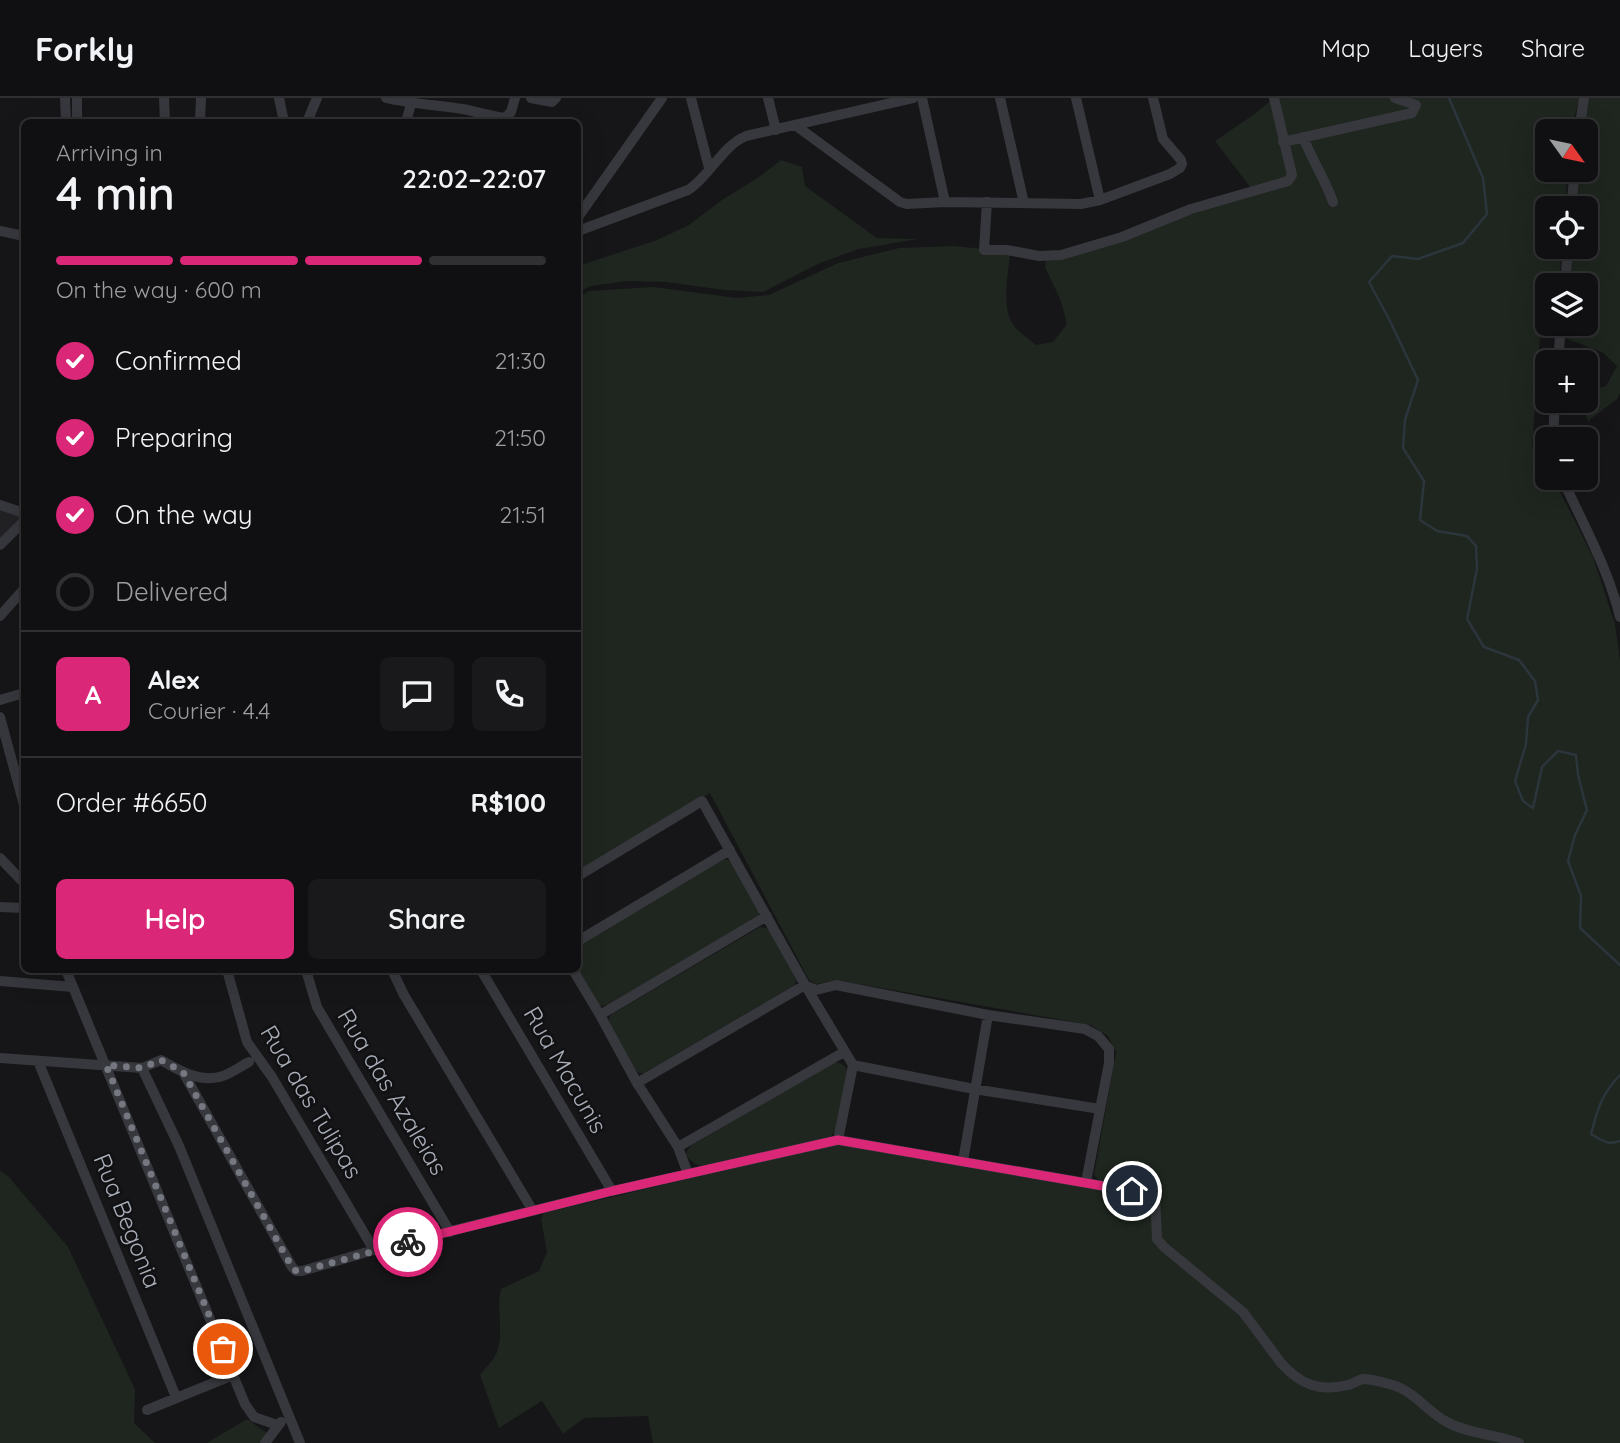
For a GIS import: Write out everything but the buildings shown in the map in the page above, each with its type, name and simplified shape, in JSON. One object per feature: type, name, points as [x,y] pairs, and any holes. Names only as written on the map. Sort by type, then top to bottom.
[{"type":"street","points":[[65,98],[66,119]]},
{"type":"street","points":[[77,98],[77,119]]},
{"type":"street","points":[[164,98],[165,119]]},
{"type":"street","points":[[200,119],[201,98]]},
{"type":"street","points":[[279,98],[283,119]]},
{"type":"street","points":[[308,119],[317,98]]},
{"type":"street","points":[[386,98],[411,104],[442,102],[481,118],[505,118],[511,112],[515,98]]},
{"type":"street","points":[[531,98],[552,102],[556,98]]},
{"type":"street","points":[[581,213],[662,98]]},
{"type":"street","points":[[691,98],[709,169]]},
{"type":"street","points":[[768,98],[776,130]]},
{"type":"street","points":[[846,98],[849,112]]},
{"type":"street","points":[[581,230],[688,190],[740,139],[794,124],[913,98]]},
{"type":"street","points":[[922,98],[945,202]]},
{"type":"street","points":[[1000,98],[1024,202]]},
{"type":"street","points":[[1076,98],[1100,200]]},
{"type":"street","points":[[794,124],[900,202],[907,204],[1081,204],[1100,200],[1175,172],[1182,164],[1163,139],[1153,98]]},
{"type":"street","points":[[987,202],[984,250],[1007,250],[1040,256],[1060,255],[1122,237],[1191,209],[1288,181],[1292,175],[1274,98]]},
{"type":"street","points":[[1283,142],[1412,113],[1415,110],[1416,105],[1395,98]]},
{"type":"street","points":[[1581,119],[1584,98]]},
{"type":"street","points":[[407,119],[411,104]]},
{"type":"street","points":[[1303,138],[1333,202]]},
{"type":"street","points":[[0,231],[21,235]]},
{"type":"street","points":[[1568,490],[1603,563],[1620,617]]},
{"type":"street","points":[[0,505],[21,512]]},
{"type":"street","points":[[0,545],[21,524]]},
{"type":"street","points":[[0,616],[21,592]]},
{"type":"street","points":[[0,700],[21,694]]},
{"type":"street","points":[[0,717],[21,795]]},
{"type":"street","points":[[581,874],[702,801],[853,1065],[974,1089],[1100,1109]]},
{"type":"street","points":[[581,939],[730,850]]},
{"type":"street","points":[[0,858],[21,880]]},
{"type":"street","points":[[0,907],[21,908]]},
{"type":"street","points":[[600,1015],[767,916]]},
{"type":"street","points":[[67,973],[245,1404],[254,1417],[277,1425]]},
{"type":"street","name":"Rua das Tulipas","points":[[227,973],[247,1042],[272,1077],[374,1250]]},
{"type":"street","name":"Rua das Azaleias","points":[[307,973],[317,1007],[450,1232]]},
{"type":"street","points":[[385,973],[404,995]]},
{"type":"street","points":[[393,973],[533,1211]]},
{"type":"street","name":"Rua Macunis","points":[[483,973],[612,1191]]},
{"type":"street","points":[[575,973],[678,1147],[688,1174]]},
{"type":"street","points":[[0,981],[73,987]]},
{"type":"street","points":[[805,985],[816,990],[836,985],[988,1015],[1084,1029],[1098,1036],[1109,1049],[1109,1063],[1086,1182]]},
{"type":"street","points":[[638,1083],[805,985]]},
{"type":"street","points":[[963,1161],[988,1015]]},
{"type":"street","points":[[678,1147],[844,1052]]},
{"type":"street","points":[[0,1058],[142,1068],[161,1060],[183,1072],[206,1078],[220,1077],[249,1062]]},
{"type":"street","name":"Rua Begonia","points":[[38,1060],[176,1397]]},
{"type":"street","points":[[838,1140],[853,1065]]},
{"type":"street","points":[[142,1068],[179,1146],[300,1443]]},
{"type":"street","points":[[183,1072],[296,1271],[612,1191],[838,1140],[1155,1195],[1157,1239],[1243,1312],[1281,1363],[1301,1380],[1317,1388],[1349,1385],[1363,1379],[1400,1387],[1448,1423],[1474,1433],[1519,1443]]},
{"type":"street","points":[[147,1410],[233,1375]]},
{"type":"street","points":[[265,1443],[277,1425],[289,1415]]},
{"type":"shaded area","points":[[1273,98],[1579,98],[1574,119],[1535,119],[1535,182],[1567,182],[1566,196],[1535,196],[1535,259],[1561,259],[1560,273],[1535,273],[1535,336],[1540,336],[1539,350],[1535,350],[1532,448],[1535,449],[1535,490],[1559,490],[1593,557],[1615,624],[1620,660],[1620,1443],[653,1443],[648,1416],[584,1418],[563,1434],[542,1401],[499,1428],[480,1375],[494,1358],[499,1344],[501,1289],[539,1271],[547,1252],[541,1219],[544,1213],[838,1144],[1160,1201],[1162,1192],[1100,1181],[1094,1175],[1116,1052],[1108,1036],[1091,1025],[836,980],[816,984],[809,980],[710,793],[581,870],[581,295],[589,291],[653,287],[737,298],[769,295],[838,263],[899,248],[952,246],[998,250],[1010,255],[1006,301],[1014,326],[1036,345],[1053,342],[1067,324],[1061,301],[1045,267],[1047,255],[1254,192],[1215,141]]},
{"type":"shaded area","points":[[1588,98],[1620,98],[1620,393],[1617,399],[1588,421],[1585,413],[1598,413],[1598,388],[1606,386],[1617,366],[1602,352],[1565,338],[1598,336],[1598,273],[1570,273],[1571,259],[1598,259],[1598,196],[1576,196],[1577,182],[1598,182],[1598,119],[1584,119]]},
{"type":"shaded area","points":[[781,160],[802,167],[805,186],[877,238],[918,239],[859,249],[820,263],[763,292],[666,282],[627,281],[591,286],[581,291],[581,265],[657,240],[689,225]]},
{"type":"shaded area","points":[[0,508],[21,516],[21,517],[0,539]]},
{"type":"shaded area","points":[[725,859],[731,861],[760,912],[758,917],[607,1005],[600,1006],[580,973],[581,943]]},
{"type":"shaded area","points":[[760,927],[769,929],[796,980],[795,985],[644,1073],[635,1070],[609,1021],[612,1014]]},
{"type":"shaded area","points":[[835,1062],[847,1071],[836,1130],[830,1137],[701,1166],[686,1156],[692,1145]]},
{"type":"shaded area","points":[[0,1171],[8,1176],[68,1247],[135,1389],[134,1423],[155,1443],[0,1443]]},
{"type":"shaded area","points":[[247,1419],[267,1433],[261,1443],[207,1443]]},
{"type":"waterway","points":[[1449,98],[1483,178],[1487,214],[1463,243],[1418,259],[1392,256],[1369,282],[1418,380],[1405,420],[1403,448],[1424,481],[1420,520],[1437,531],[1467,536],[1476,546],[1477,569],[1467,619],[1484,647],[1519,660],[1535,681],[1538,700],[1528,717],[1526,744],[1515,781],[1523,801],[1533,808],[1542,767],[1558,751],[1576,755],[1587,810],[1575,835],[1568,861],[1581,896],[1580,928],[1620,965]]},
{"type":"waterway","points":[[1620,1075],[1601,1102],[1591,1134],[1609,1143],[1620,1141]]},
{"type":"way so far","points":[[223,1349],[106,1065],[142,1068],[161,1060],[183,1072],[296,1271],[408,1242]]},
{"type":"route","points":[[408,1242],[612,1191],[838,1140],[1132,1191]]}]
